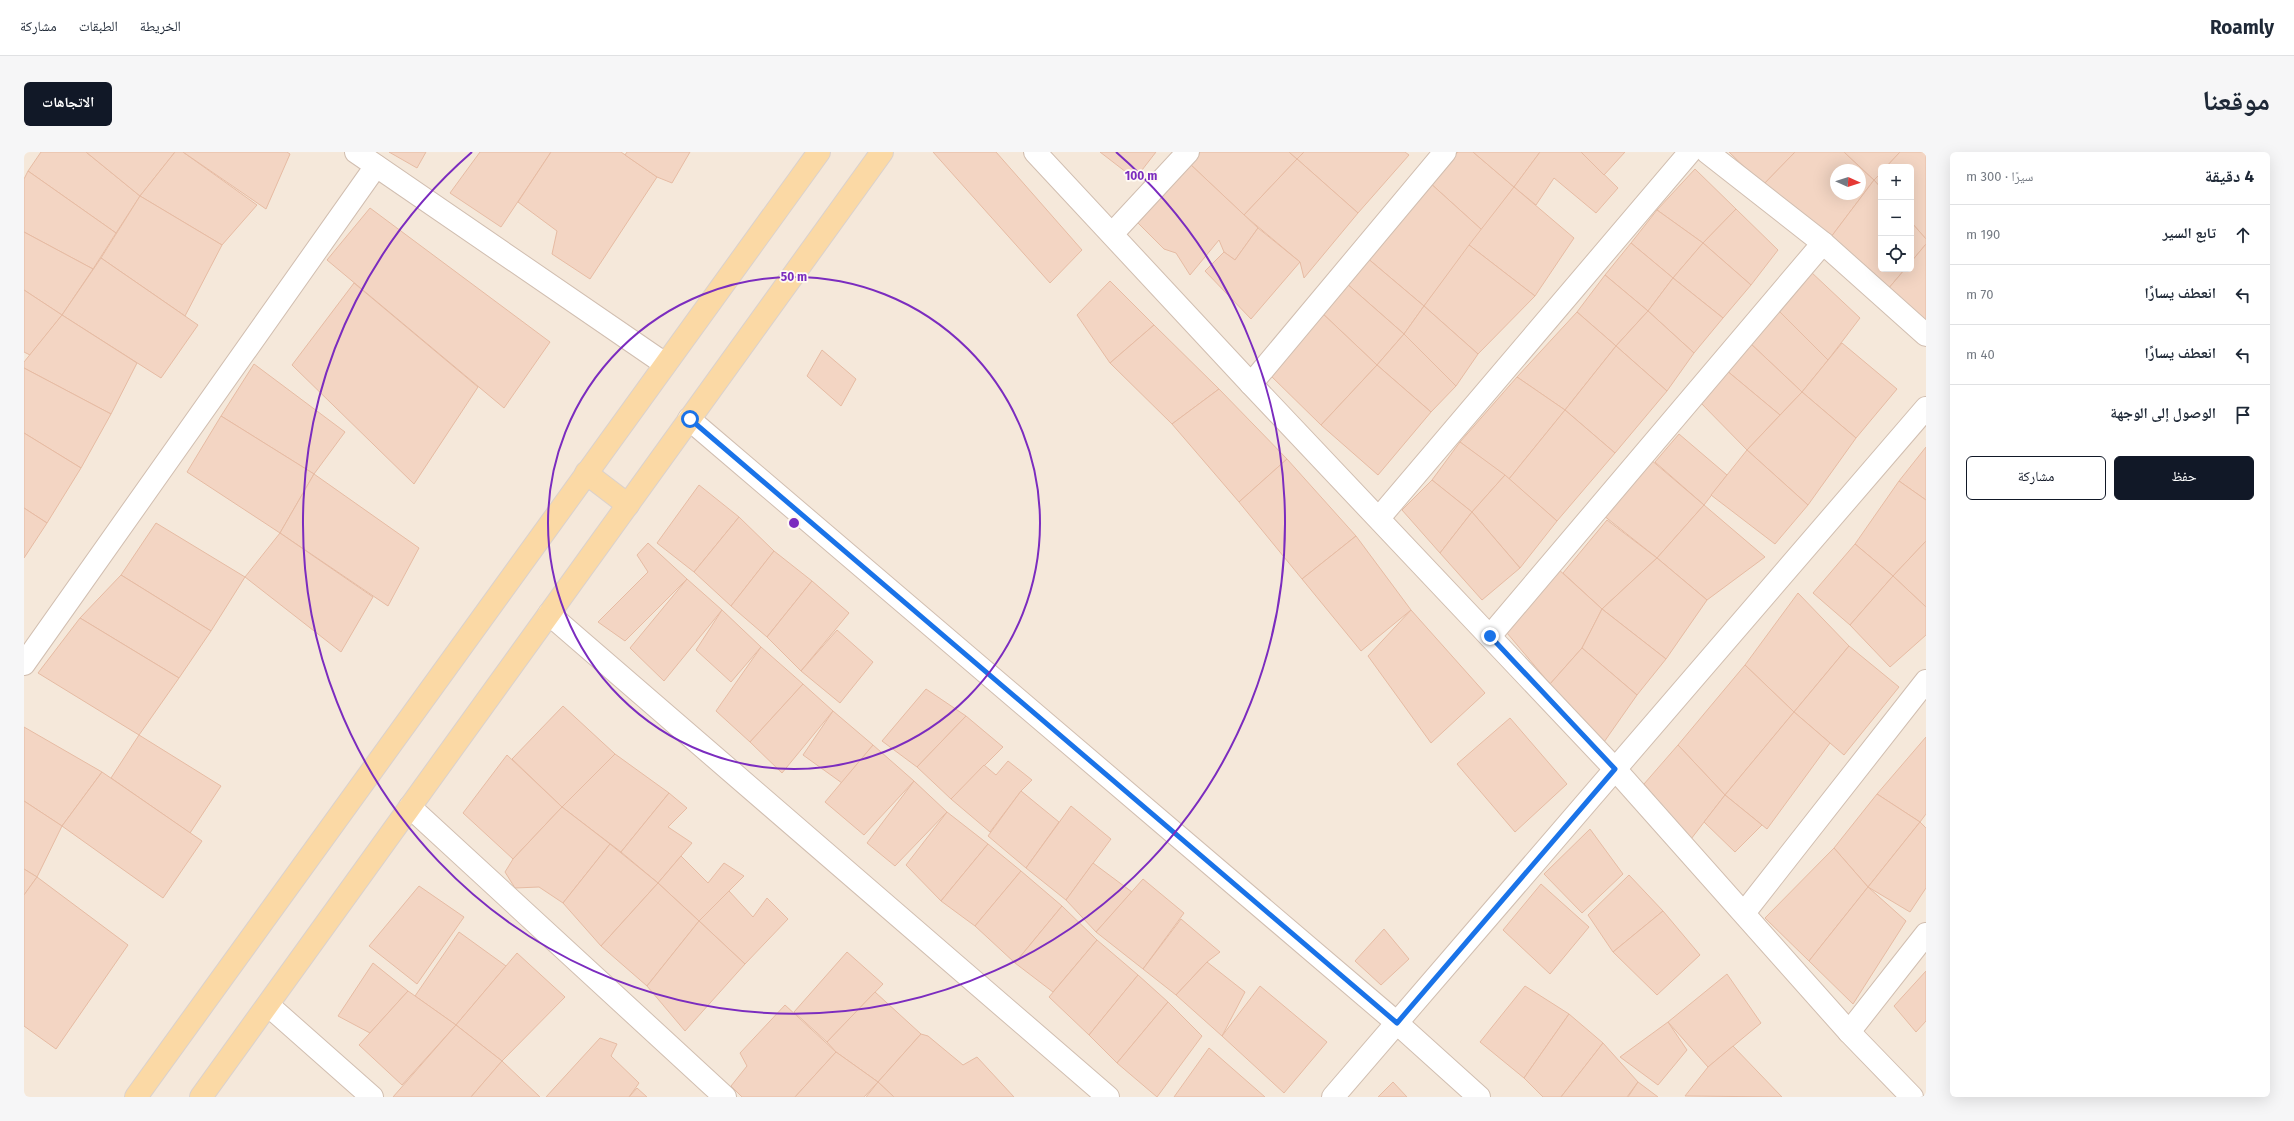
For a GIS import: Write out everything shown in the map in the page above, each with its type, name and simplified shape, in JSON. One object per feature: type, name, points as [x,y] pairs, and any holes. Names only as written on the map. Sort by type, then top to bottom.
[{"type":"main road","points":[[136,1097],[664,364],[819,152]]},
{"type":"main road","points":[[201,1097],[882,152]]},
{"type":"main road","points":[[586,473],[628,505]]},
{"type":"street","points":[[356,152],[664,364]]},
{"type":"street","points":[[1035,152],[1251,384],[1380,518],[1615,769],[1849,1032],[1912,1097]]},
{"type":"street","points":[[1112,234],[1188,152]]},
{"type":"street","points":[[1251,384],[1445,152]]},
{"type":"street","points":[[1380,518],[1690,152]]},
{"type":"street","points":[[1707,152],[1823,243],[1926,335]]},
{"type":"street","points":[[24,664],[376,166]]},
{"type":"street","points":[[1490,636],[1823,243]]},
{"type":"street","points":[[1333,1097],[1926,408]]},
{"type":"street","points":[[690,419],[1397,1023],[1479,1097]]},
{"type":"street","points":[[549,614],[1108,1097]]},
{"type":"street","points":[[1744,914],[1926,681]]},
{"type":"street","points":[[410,807],[725,1097]]},
{"type":"street","points":[[1849,1032],[1926,934]]},
{"type":"street","points":[[268,1005],[372,1097]]},
{"type":"shaded area","points":[[24,152],[1926,152],[1926,1097],[24,1097]]},
{"type":"building","points":[[41,152],[86,152],[140,196],[116,233],[28,171]]},
{"type":"building","points":[[86,152],[175,152],[140,196]]},
{"type":"building","points":[[175,152],[183,152],[257,205],[222,245],[140,196]]},
{"type":"building","points":[[183,152],[287,152],[290,154],[266,209]]},
{"type":"building","points":[[389,152],[426,152],[417,168]]},
{"type":"building","points":[[480,152],[551,152],[501,227],[450,193]]},
{"type":"building","points":[[551,152],[621,152],[657,177],[590,279],[552,254],[557,231],[518,202]]},
{"type":"building","points":[[627,152],[690,152],[672,183],[657,177],[625,155]]},
{"type":"building","points":[[933,152],[996,152],[1082,250],[1050,283]]},
{"type":"building","points":[[1100,152],[1156,152],[1135,179]]},
{"type":"building","points":[[1200,152],[1289,152],[1297,159],[1244,215],[1190,164]]},
{"type":"building","points":[[1289,152],[1304,152],[1297,159]]},
{"type":"building","points":[[1304,152],[1405,152],[1409,155],[1358,213],[1297,159]]},
{"type":"building","points":[[1458,152],[1473,152],[1514,187],[1482,230],[1429,182]]},
{"type":"building","points":[[1473,152],[1540,152],[1514,187]]},
{"type":"building","points":[[1540,152],[1581,152],[1618,188],[1596,213],[1554,178],[1536,205],[1514,187]]},
{"type":"building","points":[[1581,152],[1625,152],[1604,175]]},
{"type":"building","points":[[1729,152],[1795,152],[1763,185]]},
{"type":"building","points":[[1795,152],[1844,152],[1857,164],[1830,164],[1830,200],[1859,200],[1831,237],[1763,185]]},
{"type":"building","points":[[1844,152],[1900,152],[1889,164],[1878,164],[1878,176],[1874,180],[1866,173],[1866,164],[1857,164]]},
{"type":"building","points":[[1900,152],[1926,152],[1926,239],[1914,225],[1914,164],[1889,164]]},
{"type":"building","points":[[1297,159],[1358,213],[1304,278],[1300,262],[1244,215]]},
{"type":"building","points":[[1190,164],[1258,228],[1235,260],[1224,252],[1219,240],[1190,275],[1176,253],[1164,249],[1138,223]]},
{"type":"building","points":[[1695,169],[1736,209],[1703,243],[1657,210]]},
{"type":"building","points":[[28,171],[116,233],[93,269],[24,232],[24,179]]},
{"type":"building","points":[[1866,173],[1874,180],[1866,191]]},
{"type":"building","points":[[1878,176],[1878,185],[1874,180]]},
{"type":"building","points":[[1874,180],[1878,185],[1878,272],[1902,272],[1888,289],[1831,237],[1859,200],[1866,200],[1866,191]]},
{"type":"building","points":[[1429,182],[1482,230],[1424,306],[1366,257]]},
{"type":"building","points":[[1514,187],[1574,238],[1535,296],[1469,245]]},
{"type":"building","points":[[140,196],[222,245],[185,316],[101,258]]},
{"type":"building","points":[[370,208],[550,342],[504,408],[327,260]]},
{"type":"building","points":[[1736,209],[1778,250],[1751,285],[1703,243]]},
{"type":"building","points":[[1657,210],[1703,243],[1673,278],[1631,243]]},
{"type":"building","points":[[1914,225],[1926,239],[1926,244],[1914,258]]},
{"type":"building","points":[[1258,228],[1300,262],[1251,319],[1205,271],[1224,252],[1235,260]]},
{"type":"building","points":[[24,232],[93,269],[62,315],[24,290]]},
{"type":"building","points":[[1631,243],[1673,278],[1648,311],[1605,275]]},
{"type":"building","points":[[1703,243],[1751,285],[1723,318],[1673,278]]},
{"type":"building","points":[[1926,244],[1926,324],[1888,289],[1902,272],[1914,272],[1914,258]]},
{"type":"building","points":[[1469,245],[1535,296],[1478,354],[1424,306]]},
{"type":"building","points":[[1366,257],[1424,306],[1404,334],[1346,283]]},
{"type":"building","points":[[101,258],[198,325],[161,378],[62,315]]},
{"type":"building","points":[[1810,271],[1860,318],[1828,360],[1777,309]]},
{"type":"building","points":[[1605,275],[1648,311],[1616,346],[1577,312]]},
{"type":"building","points":[[1673,278],[1723,318],[1694,353],[1648,311]]},
{"type":"building","points":[[1110,281],[1154,325],[1110,363],[1077,315]]},
{"type":"building","points":[[354,283],[478,387],[414,484],[292,365]]},
{"type":"building","points":[[1346,283],[1404,334],[1377,365],[1321,312]]},
{"type":"building","points":[[24,290],[62,315],[30,355],[24,352]]},
{"type":"building","points":[[1424,306],[1478,354],[1456,386],[1404,334]]},
{"type":"building","points":[[1777,309],[1828,360],[1802,392],[1750,343]]},
{"type":"building","points":[[1648,311],[1694,353],[1667,391],[1616,346]]},
{"type":"building","points":[[1321,312],[1377,365],[1321,425],[1269,374]]},
{"type":"building","points":[[1577,312],[1616,346],[1565,410],[1517,377]]},
{"type":"building","points":[[62,315],[137,363],[111,414],[24,368],[24,362]]},
{"type":"building","points":[[1154,325],[1219,389],[1172,424],[1110,363]]},
{"type":"building","points":[[1404,334],[1456,386],[1431,412],[1377,365]]},
{"type":"building","points":[[1750,343],[1802,392],[1780,415],[1726,370]]},
{"type":"building","points":[[1842,343],[1897,389],[1856,438],[1802,392]]},
{"type":"building","points":[[1616,346],[1667,391],[1615,453],[1565,410]]},
{"type":"building","points":[[822,350],[856,379],[841,406],[807,376]]},
{"type":"building","points":[[254,364],[345,432],[314,474],[221,416]]},
{"type":"building","points":[[1377,365],[1431,412],[1378,475],[1321,425]]},
{"type":"building","points":[[24,368],[111,414],[81,468],[24,433]]},
{"type":"building","points":[[1726,370],[1780,415],[1747,450],[1700,402]]},
{"type":"building","points":[[1517,377],[1565,410],[1509,479],[1460,442]]},
{"type":"building","points":[[1219,389],[1287,459],[1239,502],[1172,424]]},
{"type":"building","points":[[1802,392],[1856,438],[1808,505],[1747,450]]},
{"type":"building","points":[[1565,410],[1615,453],[1557,521],[1509,479]]},
{"type":"building","points":[[221,416],[314,474],[280,533],[187,472]]},
{"type":"building","points":[[24,433],[81,468],[47,523],[24,508]]},
{"type":"building","points":[[1679,434],[1727,475],[1704,505],[1655,462]]},
{"type":"building","points":[[1460,442],[1505,475],[1472,512],[1432,480]]},
{"type":"building","points":[[1926,447],[1926,500],[1899,481]]},
{"type":"building","points":[[1747,450],[1808,505],[1775,544],[1711,495]]},
{"type":"building","points":[[1287,459],[1356,536],[1302,579],[1239,502]]},
{"type":"building","points":[[1650,459],[1704,505],[1657,558],[1603,515]]},
{"type":"building","points":[[314,474],[419,548],[388,606],[280,533]]},
{"type":"building","points":[[1505,475],[1557,521],[1520,568],[1472,512]]},
{"type":"building","points":[[1432,480],[1472,512],[1440,553],[1402,510]]},
{"type":"building","points":[[1899,481],[1926,500],[1926,541],[1893,576],[1855,544]]},
{"type":"building","points":[[699,485],[739,517],[694,572],[657,543]]},
{"type":"building","points":[[1704,505],[1765,557],[1707,600],[1657,558]]},
{"type":"building","points":[[24,508],[47,523],[24,558]]},
{"type":"building","points":[[1472,512],[1520,568],[1482,600],[1440,553]]},
{"type":"building","points":[[739,517],[774,551],[731,606],[694,572]]},
{"type":"building","points":[[1607,520],[1657,558],[1602,609],[1563,573]]},
{"type":"building","points":[[156,523],[245,577],[211,631],[121,575]]},
{"type":"building","points":[[280,533],[373,597],[341,652],[245,577]]},
{"type":"building","points":[[1356,536],[1411,610],[1361,651],[1302,579]]},
{"type":"building","points":[[1926,541],[1926,607],[1893,576]]},
{"type":"building","points":[[648,543],[687,579],[625,641],[598,622],[648,572],[637,555]]},
{"type":"building","points":[[1855,544],[1893,576],[1850,625],[1813,593]]},
{"type":"building","points":[[774,551],[812,581],[767,637],[731,606]]},
{"type":"building","points":[[1657,558],[1707,600],[1666,659],[1602,609]]},
{"type":"building","points":[[1557,568],[1602,609],[1582,648],[1550,684],[1507,633]]},
{"type":"building","points":[[121,575],[211,631],[179,678],[80,618]]},
{"type":"building","points":[[1893,576],[1926,607],[1926,635],[1890,667],[1850,625]]},
{"type":"building","points":[[687,579],[722,610],[664,681],[630,648]]},
{"type":"building","points":[[812,581],[849,613],[801,671],[767,637]]},
{"type":"building","points":[[1798,593],[1849,646],[1794,712],[1745,665]]},
{"type":"building","points":[[1602,609],[1666,659],[1637,695],[1582,648]]},
{"type":"building","points":[[722,610],[761,647],[731,682],[696,650]]},
{"type":"building","points":[[1411,610],[1485,693],[1431,743],[1368,656]]},
{"type":"building","points":[[80,618],[179,678],[139,735],[38,673]]},
{"type":"building","points":[[837,630],[873,662],[840,703],[801,671]]},
{"type":"building","points":[[1849,646],[1899,687],[1844,755],[1794,712]]},
{"type":"building","points":[[761,647],[803,684],[750,742],[716,711]]},
{"type":"building","points":[[1582,648],[1637,695],[1604,742],[1550,684]]},
{"type":"building","points":[[1745,665],[1794,712],[1725,795],[1678,745]]},
{"type":"building","points":[[803,684],[833,711],[782,773],[750,742]]},
{"type":"building","points":[[926,689],[966,716],[917,767],[882,741]]},
{"type":"building","points":[[563,706],[615,754],[562,807],[512,759]]},
{"type":"building","points":[[833,711],[873,745],[842,783],[803,755]]},
{"type":"building","points":[[1794,712],[1830,743],[1767,829],[1725,795]]},
{"type":"building","points":[[966,716],[1003,747],[951,799],[917,767]]},
{"type":"building","points":[[1510,718],[1567,784],[1515,832],[1457,764]]},
{"type":"building","points":[[24,727],[102,772],[62,826],[24,801]]},
{"type":"building","points":[[139,735],[221,786],[190,833],[111,778]]},
{"type":"building","points":[[1926,737],[1926,814],[1920,822],[1877,794]]},
{"type":"building","points":[[873,745],[914,781],[864,835],[825,802]]},
{"type":"building","points":[[1678,745],[1725,795],[1691,839],[1644,784]]},
{"type":"building","points":[[615,754],[669,793],[621,852],[562,807]]},
{"type":"building","points":[[507,755],[562,807],[513,859],[463,813]]},
{"type":"building","points":[[1008,761],[1032,780],[1021,791],[990,832],[951,799],[984,765],[996,775]]},
{"type":"building","points":[[102,772],[202,841],[163,898],[62,826]]},
{"type":"building","points":[[914,781],[947,812],[895,866],[867,843]]},
{"type":"building","points":[[1021,791],[1059,822],[1026,868],[988,836]]},
{"type":"building","points":[[669,793],[687,808],[668,827],[692,843],[658,883],[621,852]]},
{"type":"building","points":[[1877,794],[1920,822],[1868,887],[1834,848]]},
{"type":"building","points":[[1725,795],[1762,825],[1735,852],[1704,822]]},
{"type":"building","points":[[24,801],[62,826],[37,877],[24,869]]},
{"type":"building","points":[[1071,806],[1111,839],[1066,900],[1026,868]]},
{"type":"building","points":[[562,807],[610,844],[563,903],[539,887],[515,888],[505,872],[513,859]]},
{"type":"building","points":[[947,812],[988,844],[941,901],[906,865]]},
{"type":"building","points":[[1920,822],[1926,828],[1926,888],[1910,912],[1868,887]]},
{"type":"building","points":[[1590,829],[1623,874],[1582,913],[1544,874]]},
{"type":"building","points":[[610,844],[658,883],[601,946],[563,903]]},
{"type":"building","points":[[988,844],[1021,871],[975,926],[941,901]]},
{"type":"building","points":[[1834,848],[1868,887],[1809,961],[1765,918]]},
{"type":"building","points":[[681,856],[708,883],[724,863],[744,876],[699,921],[658,883]]},
{"type":"building","points":[[1093,863],[1132,892],[1096,932],[1066,900]]},
{"type":"building","points":[[24,869],[37,877],[24,895]]},
{"type":"building","points":[[1021,871],[1062,906],[1015,963],[975,926]]},
{"type":"building","points":[[1629,875],[1663,911],[1613,952],[1588,915]]},
{"type":"building","points":[[37,877],[128,945],[56,1049],[24,1026],[24,895]]},
{"type":"building","points":[[1143,879],[1184,913],[1143,969],[1096,932]]},
{"type":"building","points":[[658,883],[699,921],[647,986],[601,946]]},
{"type":"building","points":[[1541,884],[1589,927],[1550,974],[1503,930]]},
{"type":"building","points":[[419,886],[464,917],[417,984],[369,946]]},
{"type":"building","points":[[1868,887],[1906,921],[1853,1004],[1809,961]]},
{"type":"building","points":[[729,891],[753,917],[767,898],[788,919],[745,964],[699,921]]},
{"type":"building","points":[[1062,906],[1097,940],[1053,992],[1015,963]]},
{"type":"building","points":[[1663,911],[1700,955],[1657,995],[1613,952]]},
{"type":"building","points":[[1181,919],[1220,952],[1207,962],[1176,995],[1143,969]]},
{"type":"building","points":[[699,921],[745,964],[685,1031],[647,986]]},
{"type":"building","points":[[1384,929],[1409,959],[1381,985],[1355,961]]},
{"type":"building","points":[[459,932],[506,966],[456,1025],[415,996]]},
{"type":"building","points":[[1097,940],[1138,975],[1089,1035],[1049,997]]},
{"type":"building","points":[[847,952],[883,984],[827,1042],[794,1012]]},
{"type":"building","points":[[517,953],[565,997],[502,1061],[456,1025]]},
{"type":"building","points":[[1207,962],[1245,992],[1222,1036],[1176,995]]},
{"type":"building","points":[[373,963],[408,991],[370,1033],[338,1016]]},
{"type":"building","points":[[1926,971],[1926,1021],[1916,1032],[1894,1006]]},
{"type":"building","points":[[1727,974],[1761,1023],[1708,1067],[1668,1022]]},
{"type":"building","points":[[1138,975],[1168,1002],[1117,1063],[1089,1035]]},
{"type":"building","points":[[1260,986],[1327,1042],[1284,1093],[1222,1036]]},
{"type":"building","points":[[1525,986],[1569,1014],[1524,1078],[1480,1042]]},
{"type":"building","points":[[408,991],[456,1025],[402,1085],[359,1045]]},
{"type":"building","points":[[875,992],[921,1034],[878,1082],[836,1052],[827,1042]]},
{"type":"building","points":[[1168,1002],[1202,1036],[1157,1097],[1117,1063]]},
{"type":"building","points":[[785,1005],[836,1052],[795,1097],[742,1097],[731,1086],[747,1066],[740,1053]]},
{"type":"building","points":[[1569,1014],[1603,1043],[1561,1097],[1543,1097],[1524,1078]]},
{"type":"building","points":[[1668,1022],[1687,1050],[1658,1085],[1620,1057]]},
{"type":"building","points":[[456,1025],[502,1061],[471,1097],[393,1097]]},
{"type":"building","points":[[921,1034],[928,1036],[963,1065],[977,1057],[1014,1097],[894,1097],[878,1082]]},
{"type":"building","points":[[600,1038],[617,1044],[611,1056],[639,1083],[629,1097],[546,1097]]},
{"type":"building","points":[[1603,1043],[1638,1082],[1627,1097],[1561,1097]]},
{"type":"building","points":[[1733,1046],[1782,1097],[1685,1096],[1708,1067]]},
{"type":"building","points":[[1209,1048],[1265,1097],[1174,1097]]},
{"type":"building","points":[[836,1052],[878,1082],[864,1097],[795,1097]]},
{"type":"building","points":[[502,1061],[540,1097],[471,1097]]},
{"type":"building","points":[[878,1082],[894,1097],[866,1097]]},
{"type":"building","points":[[1393,1082],[1407,1097],[1378,1097]]},
{"type":"building","points":[[1638,1082],[1658,1097],[1628,1097]]},
{"type":"building","points":[[637,1088],[647,1097],[629,1097]]},
{"type":"route","points":[[690,419],[1397,1023],[1615,769],[1490,636]]}]
